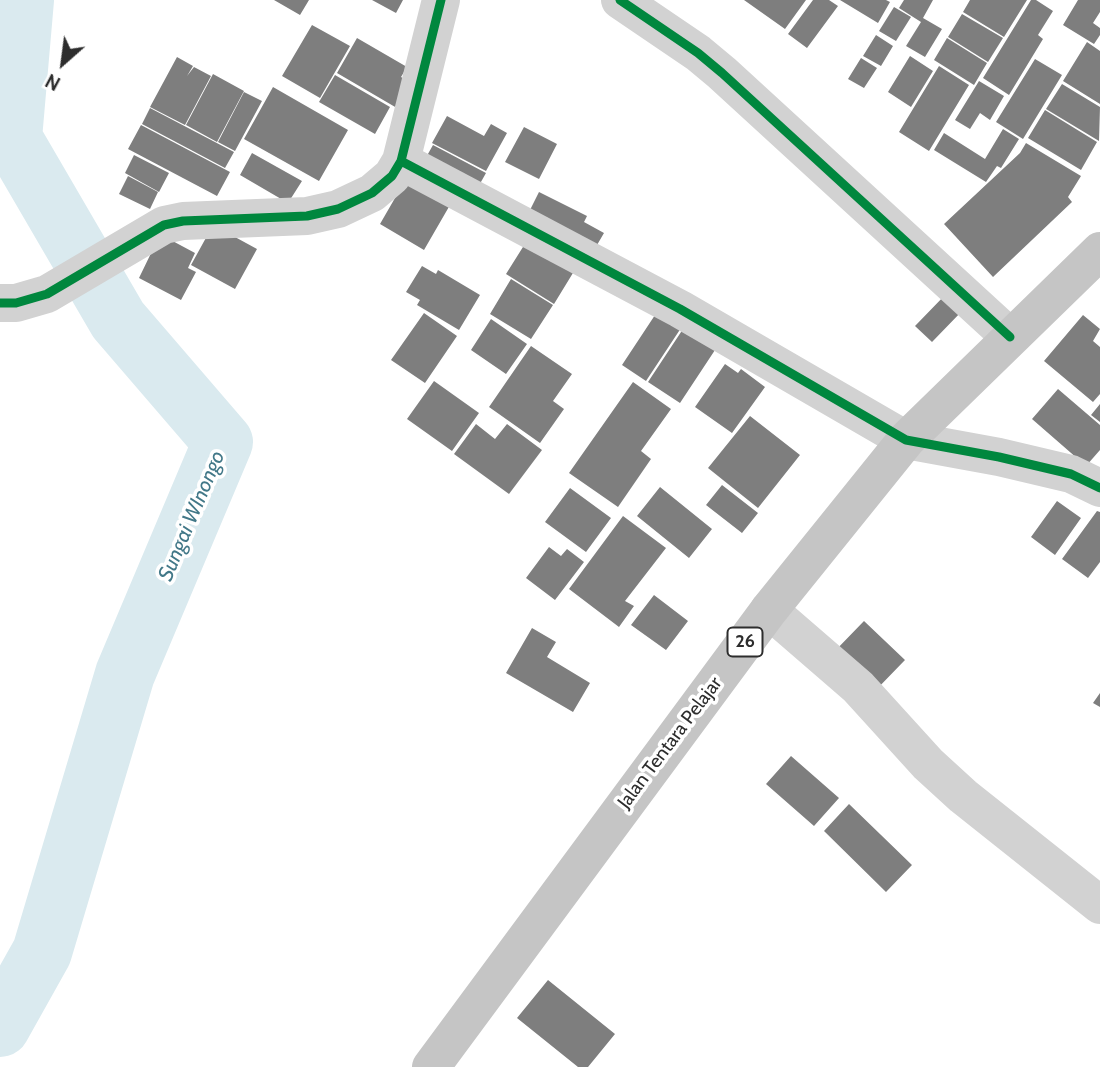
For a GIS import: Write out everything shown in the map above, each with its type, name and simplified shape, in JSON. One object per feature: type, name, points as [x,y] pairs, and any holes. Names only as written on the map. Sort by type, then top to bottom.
[{"type":"main road","name":"Jalan Tentara Pelajar","points":[[431,1067],[769,610],[906,440],[1100,251]]},
{"type":"street","points":[[0,303],[16,303],[47,294],[164,225],[183,221],[307,216],[338,209],[372,193],[385,184],[401,161],[441,0]]},
{"type":"street","points":[[620,0],[698,53],[722,73],[1010,337]]},
{"type":"street","points":[[401,161],[680,309],[906,440],[1071,474],[1100,488]]},
{"type":"street","points":[[769,610],[858,687],[928,764],[963,796],[1100,905]]},
{"type":"building","points":[[274,0],[309,0],[300,15]]},
{"type":"building","points":[[372,0],[403,0],[396,13]]},
{"type":"building","points":[[744,0],[806,0],[785,29]]},
{"type":"building","points":[[813,0],[829,0],[838,6],[807,48],[788,34]]},
{"type":"building","points":[[840,0],[886,0],[890,2],[878,23]]},
{"type":"building","points":[[904,0],[933,0],[923,18],[942,29],[925,57],[906,46],[921,22],[899,8]]},
{"type":"building","points":[[970,0],[1027,0],[1004,37],[963,12]]},
{"type":"building","points":[[1031,0],[1036,0],[1053,11],[1038,35],[1043,39],[1009,95],[983,78]]},
{"type":"building","points":[[1078,0],[1100,0],[1100,12],[1093,23],[1100,28],[1100,35],[1094,44],[1063,25]]},
{"type":"building","points":[[894,7],[911,17],[896,41],[879,31]]},
{"type":"building","points":[[962,14],[1003,38],[988,62],[948,37]]},
{"type":"building","points":[[312,25],[350,46],[320,98],[282,76]]},
{"type":"building","points":[[876,35],[893,46],[881,66],[863,56]]},
{"type":"building","points":[[357,38],[407,67],[401,77],[408,81],[402,111],[337,73]]},
{"type":"building","points":[[947,38],[987,63],[974,85],[934,60]]},
{"type":"building","points":[[1087,42],[1100,51],[1100,104],[1063,81]]},
{"type":"building","points":[[910,56],[933,71],[911,107],[888,92]]},
{"type":"building","points":[[177,57],[193,66],[187,76],[194,67],[211,76],[185,125],[150,107]]},
{"type":"building","points":[[861,58],[877,68],[864,88],[848,79]]},
{"type":"building","points":[[1035,59],[1062,75],[1023,139],[996,122]]},
{"type":"building","points":[[939,66],[969,85],[929,151],[899,132]]},
{"type":"building","points":[[213,74],[244,91],[217,142],[186,125]]},
{"type":"building","points":[[335,75],[390,107],[375,134],[319,102]]},
{"type":"building","points":[[979,81],[1004,96],[990,120],[980,113],[970,129],[955,120]]},
{"type":"building","points":[[1062,84],[1100,107],[1099,141],[1046,109]]},
{"type":"building","points":[[273,87],[348,130],[319,181],[244,139]]},
{"type":"building","points":[[244,92],[262,101],[235,151],[218,142]]},
{"type":"building","points":[[150,108],[234,152],[225,168],[142,124]]},
{"type":"building","points":[[1045,110],[1097,142],[1081,170],[1028,138]]},
{"type":"building","points":[[447,116],[484,136],[491,124],[507,133],[486,171],[432,143]]},
{"type":"building","points":[[141,125],[230,172],[217,196],[128,149]]},
{"type":"building","points":[[524,127],[557,144],[539,179],[505,162]]},
{"type":"building","points":[[1003,129],[1019,139],[1001,168],[997,166],[986,182],[934,150],[944,133],[985,159]]},
{"type":"building","points":[[1026,143],[1081,176],[1068,197],[1072,202],[993,277],[944,224],[1020,153]]},
{"type":"building","points":[[433,145],[486,173],[477,189],[424,161]]},
{"type":"building","points":[[252,153],[302,181],[288,203],[240,175]]},
{"type":"building","points":[[134,155],[169,173],[159,192],[125,173]]},
{"type":"building","points":[[128,176],[158,192],[150,209],[119,194]]},
{"type":"building","points":[[406,179],[450,205],[424,250],[380,224]]},
{"type":"building","points":[[539,192],[587,216],[584,222],[604,233],[590,257],[524,222]]},
{"type":"building","points":[[213,225],[257,249],[235,289],[191,265]]},
{"type":"building","points":[[167,238],[195,253],[188,268],[196,272],[181,300],[139,278],[155,245]]},
{"type":"building","points":[[528,239],[576,268],[554,304],[506,274]]},
{"type":"building","points":[[422,266],[436,274],[438,270],[480,295],[459,330],[417,305],[420,300],[406,292]]},
{"type":"building","points":[[511,279],[553,305],[531,339],[490,314]]},
{"type":"building","points":[[947,293],[964,309],[932,342],[915,326]]},
{"type":"building","points":[[657,312],[681,328],[646,381],[622,365]]},
{"type":"building","points":[[424,313],[457,336],[425,383],[391,360]]},
{"type":"building","points":[[1083,315],[1100,329],[1093,341],[1100,347],[1100,394],[1093,402],[1044,361]]},
{"type":"building","points":[[491,319],[527,344],[506,374],[471,350]]},
{"type":"building","points":[[683,329],[715,350],[680,403],[648,382]]},
{"type":"building","points":[[531,346],[572,374],[553,401],[564,409],[540,443],[489,407]]},
{"type":"building","points":[[725,364],[738,373],[741,369],[765,387],[732,433],[695,407]]},
{"type":"building","points":[[434,381],[479,413],[452,451],[407,419]]},
{"type":"building","points":[[633,382],[671,409],[641,451],[651,459],[618,507],[569,473]]},
{"type":"building","points":[[1058,389],[1100,425],[1100,450],[1086,466],[1032,419]]},
{"type":"building","points":[[1100,404],[1100,422],[1091,415]]},
{"type":"building","points":[[750,416],[800,455],[758,508],[708,468]]},
{"type":"building","points":[[476,424],[495,439],[507,424],[542,450],[509,494],[454,454]]},
{"type":"building","points":[[722,485],[758,513],[742,533],[706,505]]},
{"type":"building","points":[[660,487],[712,529],[689,558],[637,516]]},
{"type":"building","points":[[570,488],[611,518],[586,552],[545,522]]},
{"type":"building","points":[[1057,501],[1081,518],[1055,555],[1031,537]]},
{"type":"building","points":[[1097,511],[1100,512],[1100,562],[1088,578],[1062,559]]},
{"type":"building","points":[[623,516],[666,548],[625,601],[634,606],[619,627],[569,589]]},
{"type":"building","points":[[549,547],[561,556],[567,549],[584,562],[555,600],[526,578]]},
{"type":"building","points":[[654,595],[688,621],[666,650],[631,625]]},
{"type":"building","points":[[864,621],[905,660],[873,693],[832,654]]},
{"type":"building","points":[[532,628],[556,642],[547,657],[590,683],[573,712],[506,673]]},
{"type":"building","points":[[1100,693],[1100,707],[1093,703]]},
{"type":"building","points":[[791,756],[839,798],[814,826],[766,784]]},
{"type":"building","points":[[849,804],[912,865],[886,892],[824,831]]},
{"type":"building","points":[[548,980],[615,1034],[588,1067],[578,1067],[517,1018]]},
{"type":"waterway","name":"Sungai WInongo","points":[[0,1027],[42,952],[125,674],[223,442],[118,320],[12,138],[24,0]]},
{"type":"cycle path","points":[[0,303],[16,303],[47,294],[164,225],[183,221],[307,216],[338,209],[372,193],[392,176],[401,161],[441,0]]},
{"type":"cycle path","points":[[620,0],[698,53],[722,73],[1010,337]]},
{"type":"cycle path","points":[[401,161],[680,309],[906,440],[999,457],[1071,474],[1100,488]]}]
